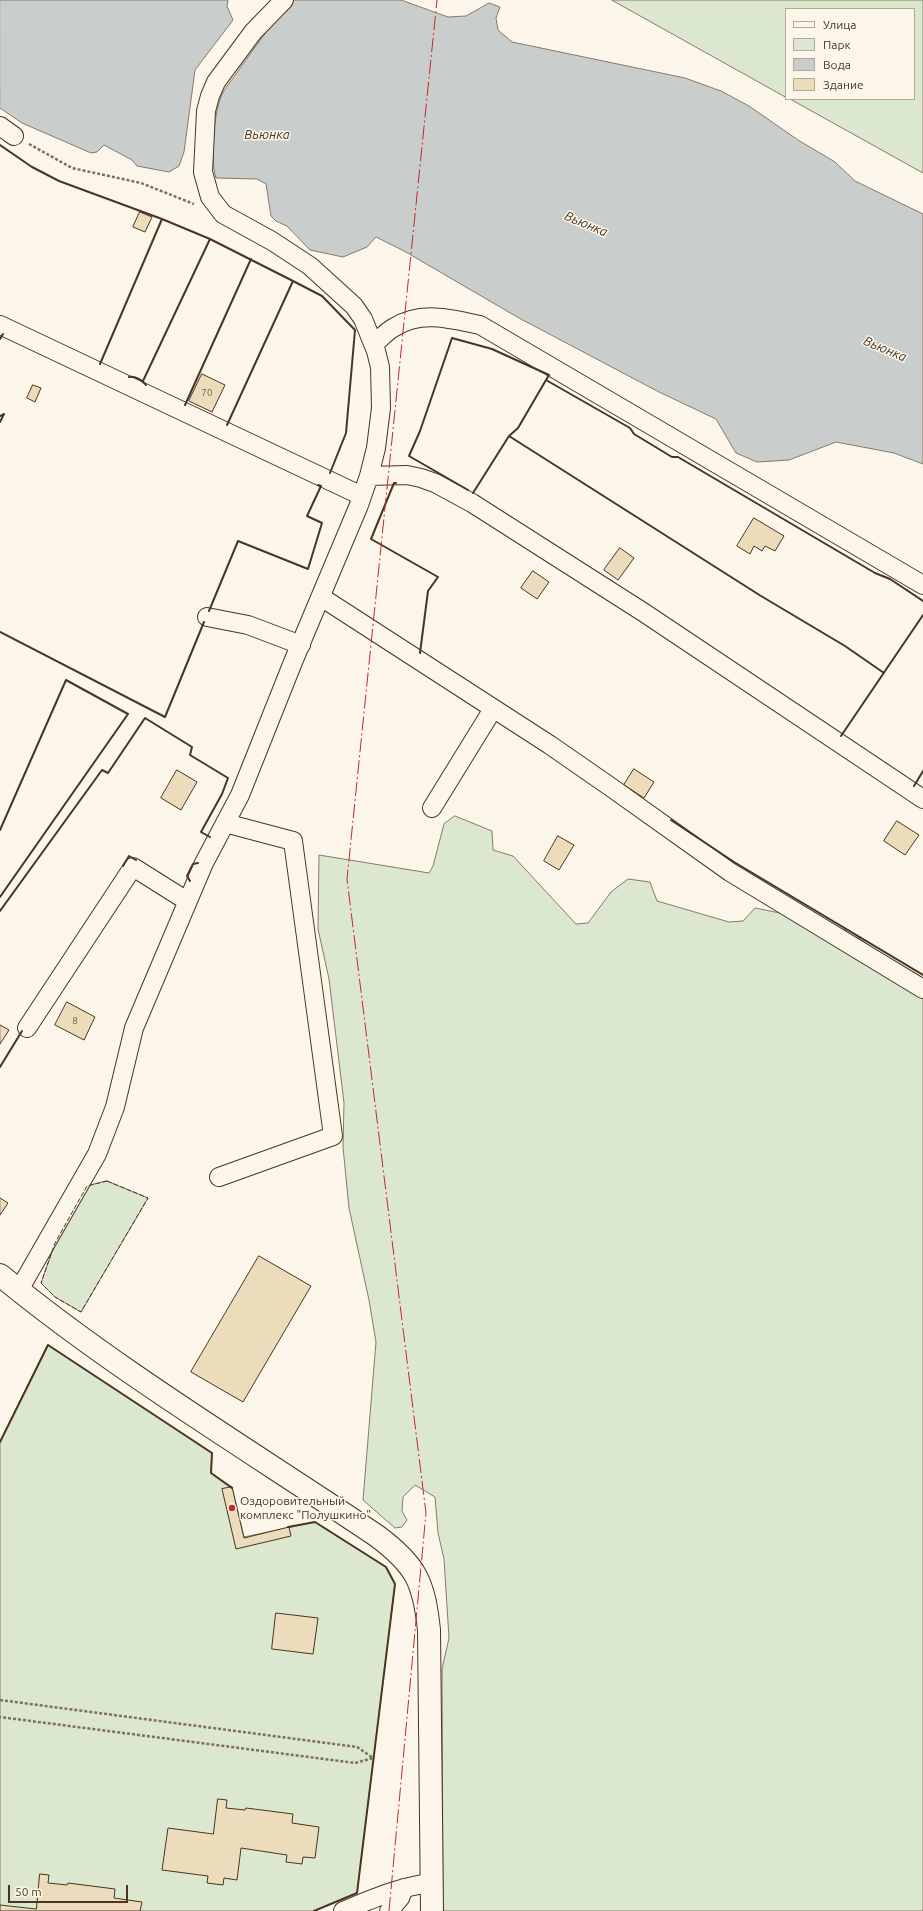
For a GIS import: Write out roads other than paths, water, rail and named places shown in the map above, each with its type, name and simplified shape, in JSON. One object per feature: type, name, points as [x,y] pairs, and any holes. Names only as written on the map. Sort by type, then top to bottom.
[{"type":"main road","points":[[0,1275],[94,1347],[377,1536],[401,1555],[414,1572],[423,1591],[429,1630],[432,1911]]},
{"type":"street","points":[[19,1290],[97,1154],[117,1101],[134,1028],[187,901],[240,795],[362,496],[376,448],[381,408],[380,368],[374,344],[364,319],[354,306],[310,266],[272,241],[223,214],[210,197],[203,172],[206,111],[216,82],[253,32],[284,0]]},
{"type":"street","points":[[374,344],[393,328],[418,318],[436,316],[480,325],[923,585]]},
{"type":"street","points":[[0,325],[362,496]]},
{"type":"street","points":[[369,476],[394,475],[421,478],[435,483],[472,503],[643,612],[923,799]]},
{"type":"street","points":[[321,597],[606,783],[730,872],[923,989]]},
{"type":"street","points":[[207,617],[248,625],[301,645]]},
{"type":"street","points":[[432,808],[493,709]]},
{"type":"street","points":[[219,1177],[333,1136],[293,841],[225,823]]},
{"type":"street","points":[[27,1028],[132,867],[187,901]]},
{"type":"street","points":[[343,1911],[382,1895],[404,1888],[432,1884]]},
{"type":"street","points":[[389,1911],[400,1898],[404,1888]]},
{"type":"water","points":[[0,0],[228,0],[227,6],[233,20],[195,70],[184,152],[179,166],[169,172],[137,166],[132,160],[104,145],[97,152],[91,153],[22,123],[0,108]]},
{"type":"water","name":"Вьюнка","points":[[291,0],[401,0],[448,17],[466,16],[489,3],[500,7],[496,18],[498,30],[512,42],[685,78],[721,91],[749,106],[798,140],[835,162],[855,181],[923,214],[923,464],[894,453],[836,442],[789,460],[757,462],[736,453],[716,419],[659,392],[519,318],[404,251],[376,237],[367,247],[343,257],[310,250],[287,226],[276,221],[271,216],[266,184],[257,179],[216,178],[213,160],[216,114],[222,94],[256,45]]},
{"type":"place","name":"Оздоровительный комплекс \"Полушкино\"","points":[[232,1508]]}]
